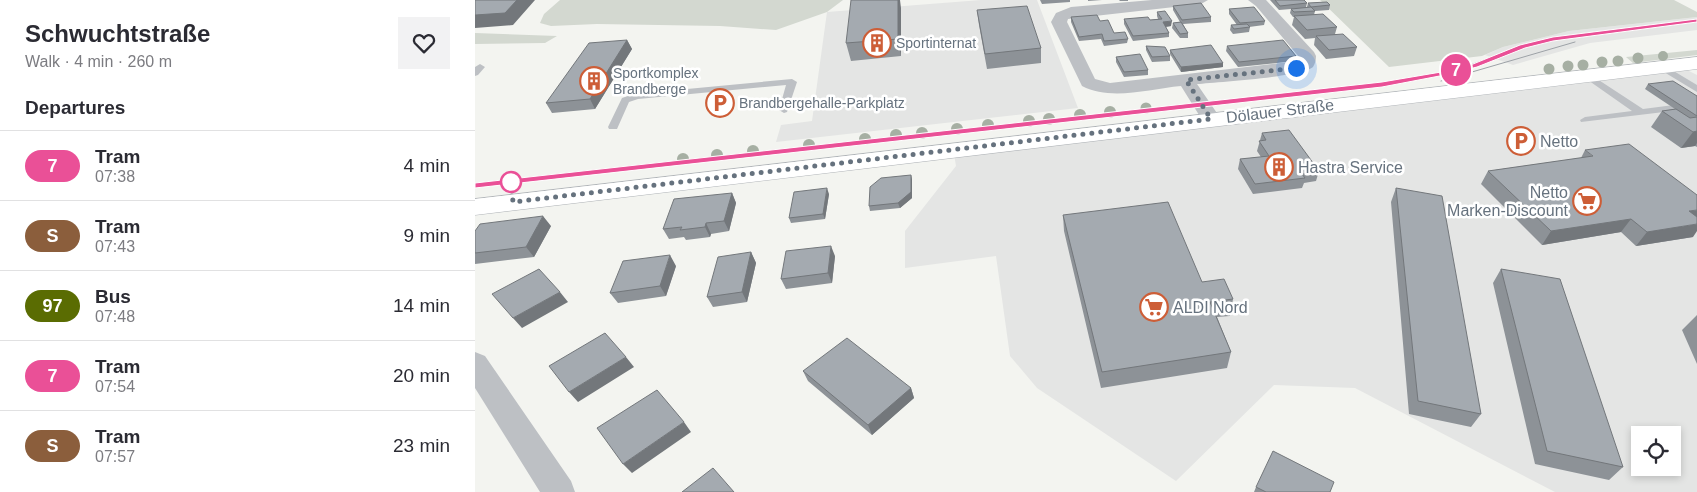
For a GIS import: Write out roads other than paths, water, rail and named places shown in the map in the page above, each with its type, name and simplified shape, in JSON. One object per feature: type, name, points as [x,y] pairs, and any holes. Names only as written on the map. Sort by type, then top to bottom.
[{"type":"main road","name":"Dölauer Straße","points":[[475,207],[1697,63]]},
{"type":"street","points":[[1201,0],[1071,12],[1061,16],[1059,22],[1088,82],[1098,87],[1110,88],[1296,68],[1306,64],[1308,56],[1261,3],[1255,0]]},
{"type":"street","points":[[1186,80],[1211,119]]},
{"type":"street","points":[[475,364],[559,492]]},
{"type":"lane","points":[[1662,67],[1697,89]]},
{"type":"lane","points":[[1588,76],[1640,112]]},
{"type":"lane","points":[[613,127],[625,100],[637,96],[792,82],[784,110]]},
{"type":"lane","points":[[1585,120],[1697,105]]},
{"type":"tram line","points":[[475,186],[1382,85],[1448,73],[1523,46],[1552,39],[1697,21]]},
{"type":"tram line","name":"7","points":[[475,186],[1382,85],[1447,73],[1475,65],[1523,46],[1553,39],[1583,33],[1697,21]]},
{"type":"tram line","points":[[1441,81],[1575,42]]},
{"type":"place","name":"Sportinternat","points":[[877,43]]},
{"type":"place","name":"Sportkomplex Brandberge","points":[[594,81]]},
{"type":"place","name":"Brandbergehalle-Parkplatz","points":[[720,103]]},
{"type":"place","name":"Netto","points":[[1521,141]]},
{"type":"place","name":"Hastra Service","points":[[1279,167]]},
{"type":"place","name":"Netto Marken-Discount","points":[[1587,201]]},
{"type":"place","name":"ALDI Nord","points":[[1154,307]]}]
